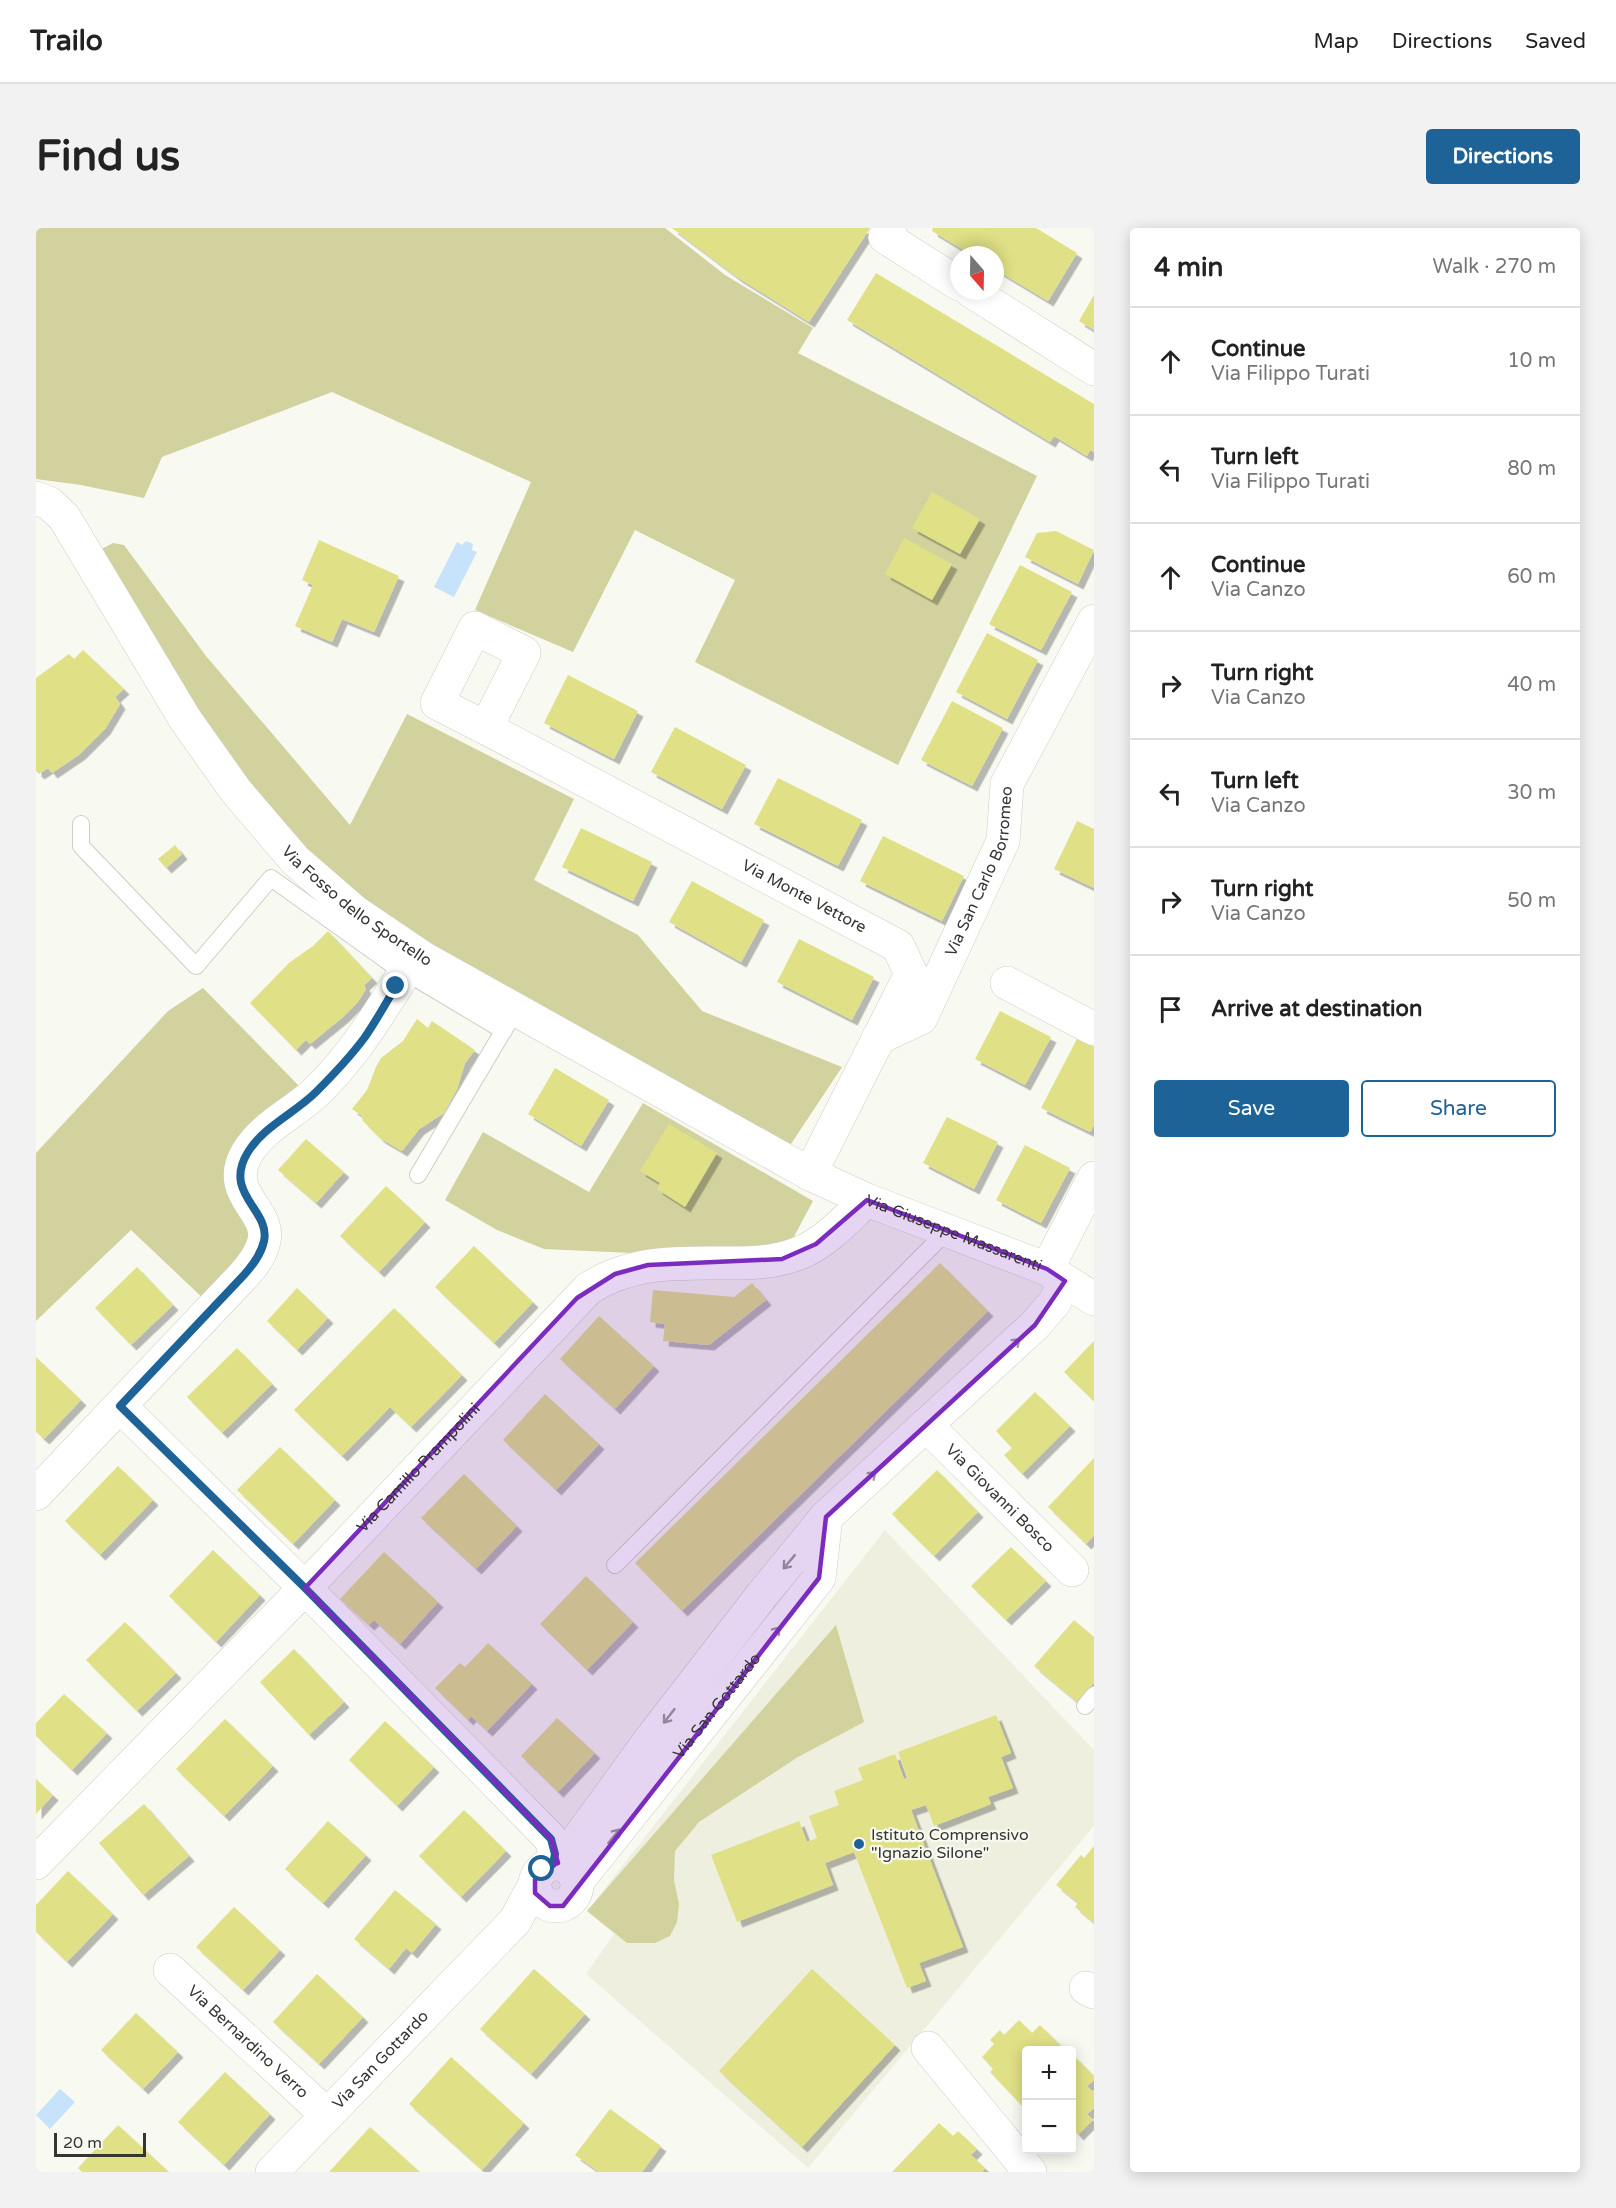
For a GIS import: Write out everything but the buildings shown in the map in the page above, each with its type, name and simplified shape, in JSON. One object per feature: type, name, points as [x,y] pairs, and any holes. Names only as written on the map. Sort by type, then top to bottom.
[{"type":"street","points":[[888,232],[950,277]]},
{"type":"street","points":[[985,300],[1094,369]]},
{"type":"street","name":"Via Fosso dello Sportello","points":[[36,498],[49,503],[64,518],[185,719],[236,790],[295,860],[365,919],[510,1020],[810,1174]]},
{"type":"street","name":"Via San Carlo Borromeo","points":[[878,1038],[921,1018],[1003,841],[1007,784],[1094,621]]},
{"type":"street","name":"Via Monte Vettore","points":[[486,728],[898,946],[911,974],[810,1174]]},
{"type":"street","points":[[36,1494],[257,1259],[264,1240],[263,1228],[240,1182],[240,1168],[248,1152],[264,1132],[315,1093],[364,1037],[405,972]]},
{"type":"street","points":[[1006,983],[1094,1029]]},
{"type":"street","name":"Via Giuseppe Massarenti","points":[[810,1174],[867,1200],[1056,1275],[1094,1299]]},
{"type":"street","name":"Via San Gottardo","points":[[272,2172],[515,1921],[531,1911],[555,1880],[660,1727],[762,1595],[826,1517],[1035,1325],[1054,1303],[1056,1275],[1094,1178]]},
{"type":"street","name":"Via Camillo Prampolini","points":[[36,1863],[305,1588],[588,1289],[615,1274],[648,1265],[757,1263],[789,1257],[816,1244],[867,1200]]},
{"type":"street","points":[[120,1406],[305,1588],[551,1839],[555,1854],[555,1880]]},
{"type":"street","name":"Via Giovanni Bosco","points":[[926,1425],[1072,1570]]},
{"type":"street","name":"Via Bernardino Verro","points":[[170,1971],[327,2115]]},
{"type":"street","points":[[928,2048],[1030,2172]]},
{"type":"lane","points":[[81,824],[81,846],[196,966],[271,878],[405,972],[510,1020],[418,1175]]},
{"type":"lane","points":[[615,1565],[947,1231]]},
{"type":"highlighted area","points":[[867,1200],[1047,1269],[1065,1281],[1035,1325],[826,1517],[819,1578],[563,1906],[550,1906],[535,1893],[535,1880],[547,1866],[558,1863],[551,1839],[305,1588],[577,1298],[615,1274],[648,1265],[782,1259],[816,1244]]},
{"type":"shaded area","name":"Istituto Comprensivo \"Ignazio Silone\"","points":[[885,1530],[1094,1750],[1094,1826],[808,2168],[586,1974],[614,1934],[587,1911]]},
{"type":"green space","points":[[36,228],[665,228],[725,275],[813,328],[798,353],[1037,476],[898,765],[695,662],[735,580],[635,530],[573,652],[475,610],[531,482],[332,392],[162,457],[144,498],[81,485],[36,479]]},
{"type":"green space","points":[[113,543],[124,545],[206,656],[350,825],[407,714],[574,799],[534,880],[638,935],[702,1011],[842,1067],[785,1153],[359,907],[244,789],[98,551]]},
{"type":"green space","points":[[203,988],[303,1090],[247,1139],[260,1232],[206,1301],[131,1230],[36,1321],[36,1153],[168,1011]]},
{"type":"green space","points":[[643,1103],[813,1201],[790,1244],[632,1253],[544,1249],[497,1230],[445,1200],[483,1132],[589,1192]]},
{"type":"green space","points":[[836,1625],[864,1722],[798,1757],[699,1822],[675,1851],[674,1880],[679,1904],[677,1922],[670,1936],[655,1943],[627,1943],[587,1911]]},
{"type":"water","points":[[466,541],[473,544],[472,550],[477,552],[454,597],[434,587],[457,542],[462,545]]},
{"type":"water","points":[[60,2089],[75,2102],[50,2129],[36,2115]]},
{"type":"place","name":"Istituto Comprensivo \"Ignazio Silone\"","points":[[859,1844]]},
{"type":"route","points":[[396,986],[364,1037],[315,1093],[264,1132],[248,1152],[240,1168],[240,1182],[263,1228],[264,1240],[257,1259],[120,1406],[305,1588],[551,1839],[555,1854],[553,1864],[542,1869]]}]
